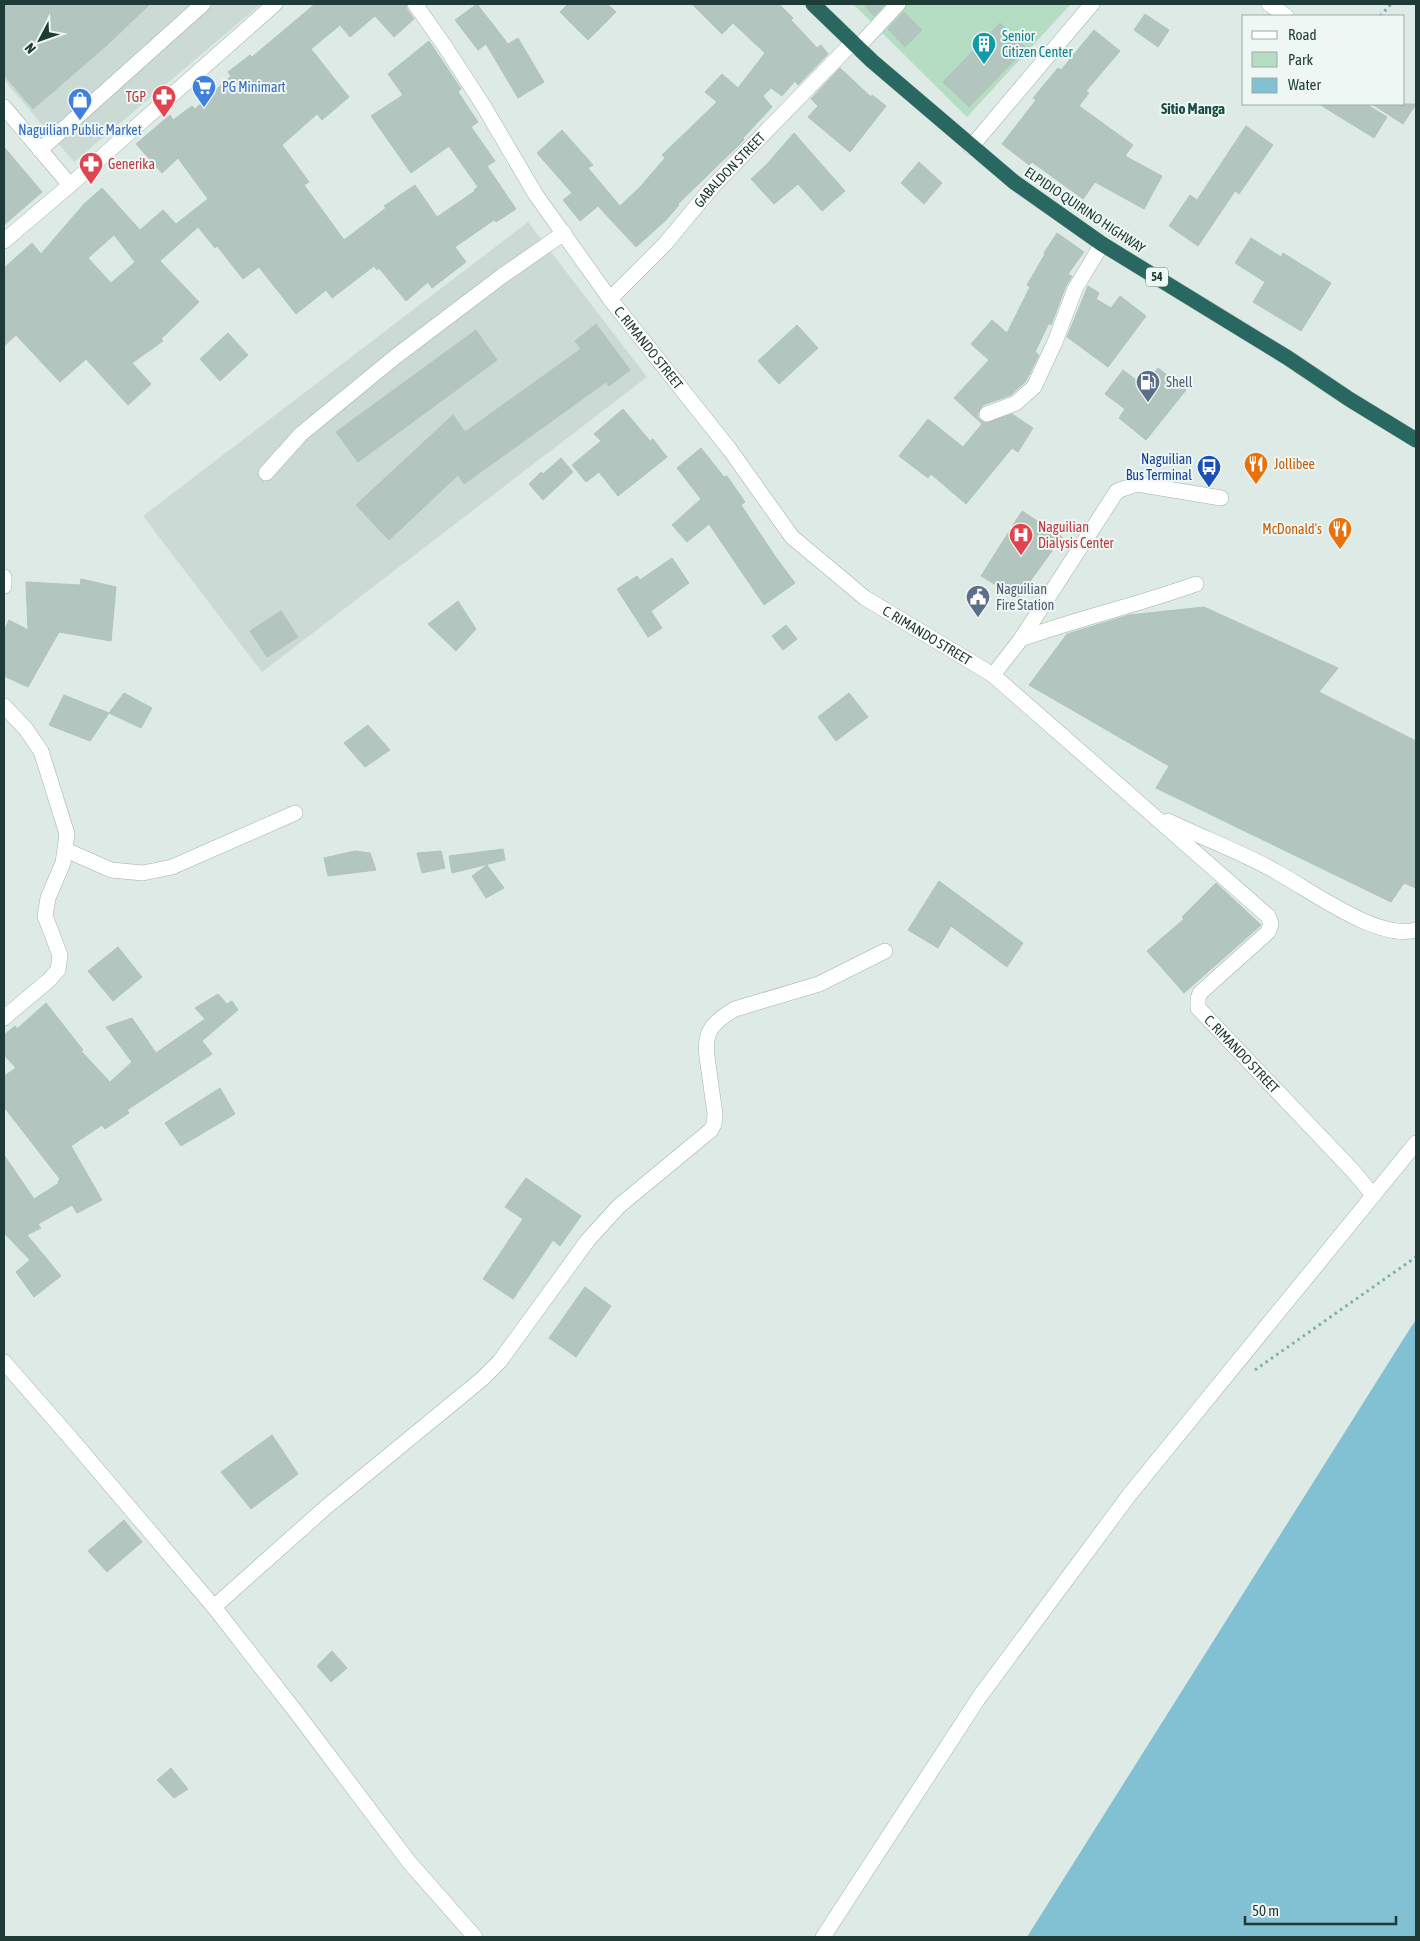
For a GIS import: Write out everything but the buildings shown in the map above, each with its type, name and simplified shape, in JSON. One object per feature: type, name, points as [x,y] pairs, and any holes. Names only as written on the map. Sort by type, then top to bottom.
[{"type":"highway","name":"ELPIDIO QUIRINO HIGHWAY","points":[[812,4],[855,45],[971,147],[1014,182],[1102,244],[1288,358],[1349,399],[1416,440]]},
{"type":"street","points":[[40,150],[203,4]]},
{"type":"street","points":[[4,241],[274,4]]},
{"type":"street","name":"C. RIMANDO STREET","points":[[415,4],[483,105],[536,195],[610,298],[730,450],[792,537],[865,598],[993,675],[1268,916],[1271,924],[1268,932],[1200,993],[1198,1008],[1353,1171],[1373,1195]]},
{"type":"street","name":"GABALDON STREET","points":[[610,298],[665,244],[714,185],[898,4]]},
{"type":"street","points":[[971,147],[1092,4]]},
{"type":"street","points":[[1269,4],[1285,15]]},
{"type":"street","points":[[4,107],[70,185]]},
{"type":"street","points":[[266,473],[302,434],[395,357],[502,276],[564,233]]},
{"type":"street","points":[[987,414],[1016,403],[1034,387],[1055,342],[1075,289],[1102,244]]},
{"type":"street","points":[[993,675],[1021,639],[1117,491],[1137,484],[1221,498]]},
{"type":"street","points":[[4,577],[4,586]]},
{"type":"street","points":[[1021,639],[1069,622],[1157,598],[1196,584]]},
{"type":"street","points":[[4,706],[25,728],[41,751],[67,834],[63,864],[48,898],[46,916],[60,955],[58,970],[4,1018]]},
{"type":"street","points":[[66,850],[111,870],[143,873],[172,867],[295,813]]},
{"type":"street","points":[[1153,814],[1274,870],[1364,921],[1384,929],[1409,932],[1416,930]]},
{"type":"street","points":[[214,1607],[325,1508],[482,1379],[500,1361],[588,1240],[619,1206],[711,1130],[715,1114],[705,1045],[709,1031],[720,1019],[735,1009],[819,984],[885,951]]},
{"type":"street","points":[[823,1937],[980,1696],[1130,1494],[1416,1143]]},
{"type":"street","points":[[4,1362],[214,1607],[302,1719],[408,1862],[475,1937]]},
{"type":"path","points":[[1381,15],[1391,4]]},
{"type":"path","points":[[1252,1372],[1416,1258]]},
{"type":"shaded area","name":"Naguilian Public Market","points":[[4,4],[261,4],[74,162],[4,80]]},
{"type":"shaded area","points":[[528,222],[647,377],[262,672],[143,516]]},
{"type":"green space","points":[[853,4],[1071,4],[967,117]]},
{"type":"water","points":[[1416,1320],[1416,1937],[1027,1937],[1411,1327]]},
{"type":"place","name":"Senior Citizen Center","points":[[984,65]]},
{"type":"place","name":"PG Minimart","points":[[204,108]]},
{"type":"place","name":"TGP","points":[[164,118]]},
{"type":"place","name":"Naguilian Public Market","points":[[80,121]]},
{"type":"place","name":"Generika","points":[[91,185]]},
{"type":"place","name":"Shell","points":[[1148,403]]},
{"type":"place","name":"Jollibee","points":[[1256,485]]},
{"type":"place","name":"Naguilian Bus Terminal","points":[[1209,488]]},
{"type":"place","name":"McDonald's","points":[[1340,550]]},
{"type":"place","name":"Naguilian Dialysis Center","points":[[1021,556]]},
{"type":"place","name":"Naguilian Fire Station","points":[[978,618]]},
{"type":"district","name":"Sitio Manga","points":[[1193,108]]}]
